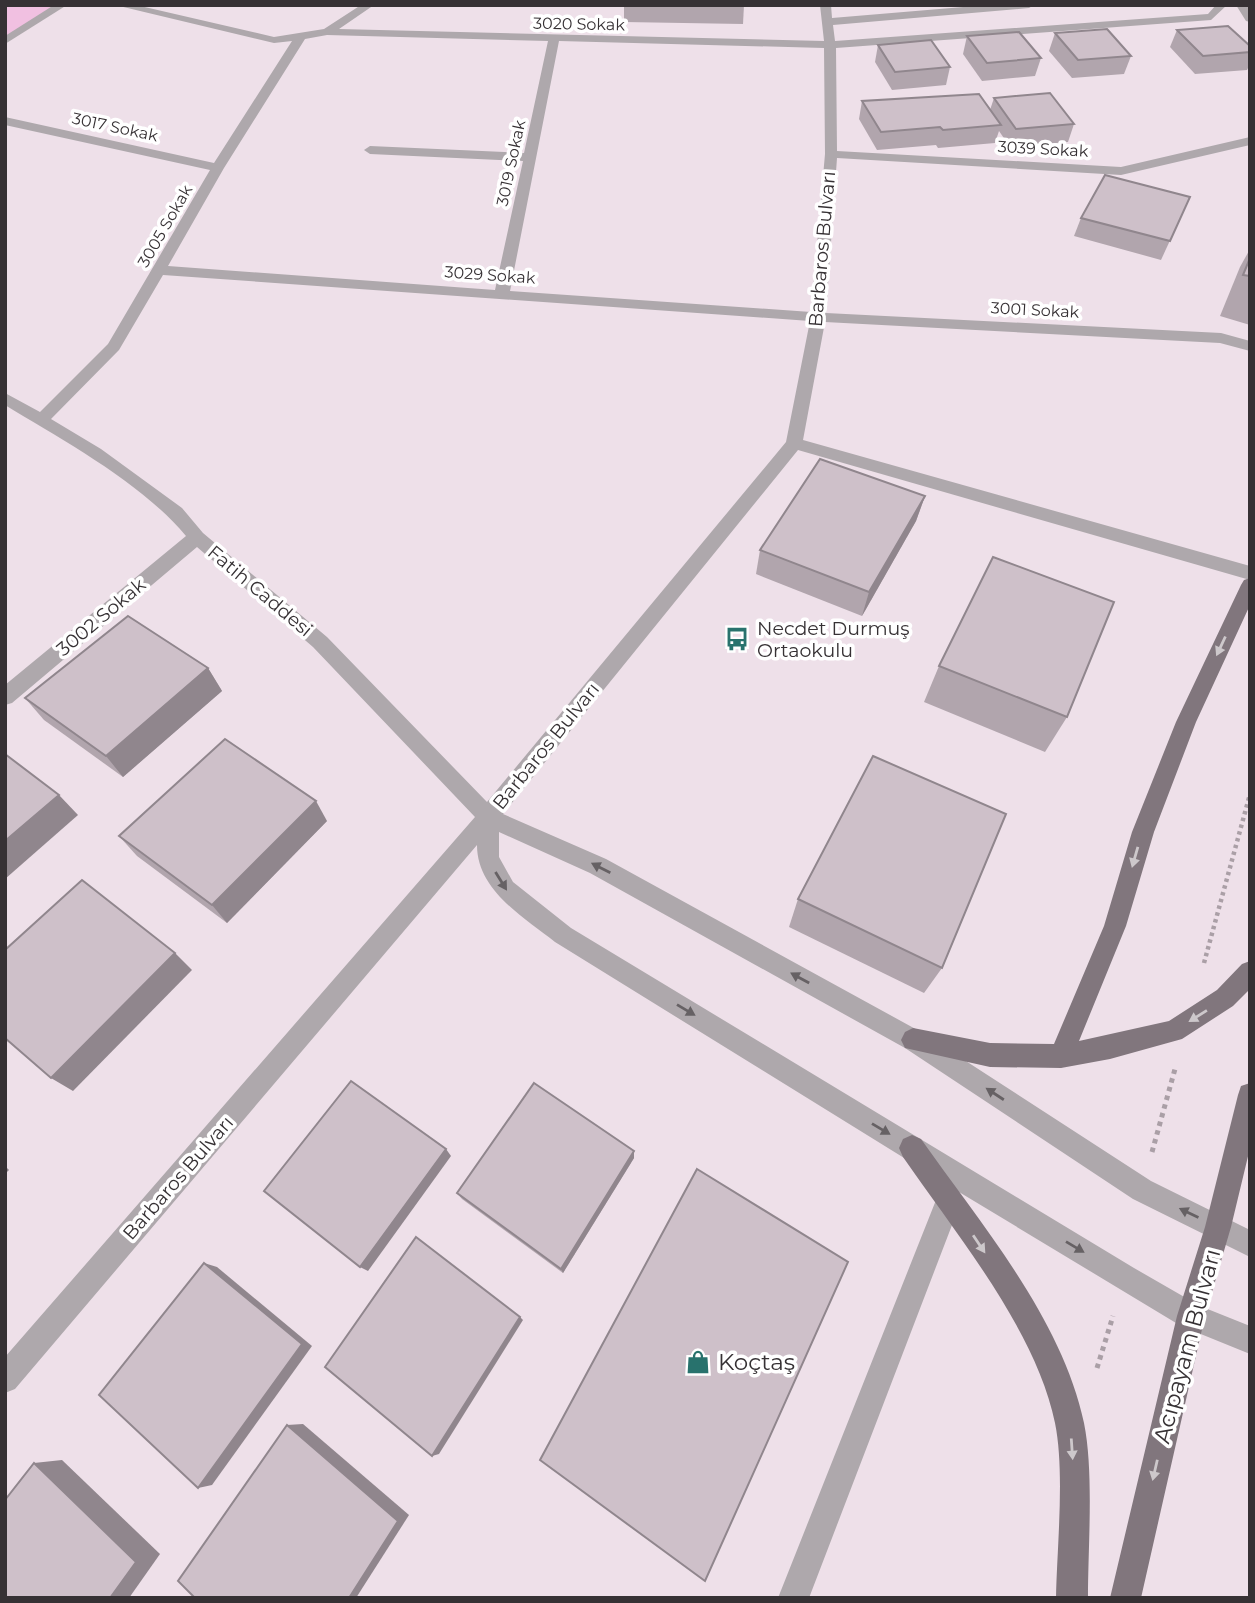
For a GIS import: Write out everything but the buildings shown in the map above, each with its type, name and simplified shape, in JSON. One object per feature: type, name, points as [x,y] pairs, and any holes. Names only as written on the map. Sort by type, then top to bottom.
[{"type":"main road","points":[[1061,1056],[1115,926],[1143,831],[1172,758],[1250,584]]},
{"type":"main road","points":[[914,1040],[990,1055],[1061,1056],[1174,1031],[1225,998],[1250,972]]},
{"type":"main road","name":"Acıpayam Bulvarı","points":[[1125,1598],[1191,1316],[1218,1227],[1250,1095]]},
{"type":"main road","points":[[912,1148],[1013,1294],[1048,1359],[1069,1421],[1073,1449],[1072,1598]]},
{"type":"street","points":[[5,41],[62,5]]},
{"type":"street","points":[[120,5],[274,40],[327,32],[369,5]]},
{"type":"street","name":"Barbaros Bulvarı","points":[[5,1379],[488,817],[794,443],[818,317],[831,154],[830,46],[825,5]]},
{"type":"street","points":[[828,22],[1029,5]]},
{"type":"street","name":"3020 Sokak","points":[[327,32],[830,46],[1210,17],[1222,5]]},
{"type":"street","points":[[1241,5],[1250,19]]},
{"type":"street","name":"3005 Sokak","points":[[42,419],[114,347],[218,168],[301,36]]},
{"type":"street","name":"3019 Sokak","points":[[502,293],[554,40]]},
{"type":"street","name":"3017 Sokak","points":[[5,121],[218,168]]},
{"type":"street","name":"3039 Sokak","points":[[831,154],[1121,171],[1248,144]]},
{"type":"street","points":[[370,150],[530,157]]},
{"type":"street","name":"3029 Sokak","points":[[160,271],[818,317]]},
{"type":"street","name":"3001 Sokak","points":[[818,317],[1221,338],[1250,346]]},
{"type":"street","name":"Fatih Caddesi","points":[[5,398],[95,453],[176,512],[197,537],[320,642],[488,817]]},
{"type":"street","points":[[794,443],[1250,573]]},
{"type":"street","name":"3002 Sokak","points":[[5,696],[197,537]]},
{"type":"street","points":[[1250,1244],[1142,1190],[914,1040],[598,866],[488,817],[488,858],[505,889],[563,935],[1191,1316],[1250,1340]]},
{"type":"street","points":[[793,1598],[949,1199]]},
{"type":"shaded area","points":[[5,5],[62,5],[5,42]]},
{"type":"place","name":"Necdet Durmuş Ortaokulu","points":[[737,639]]},
{"type":"place","name":"Koçtaş","points":[[698,1362]]}]
